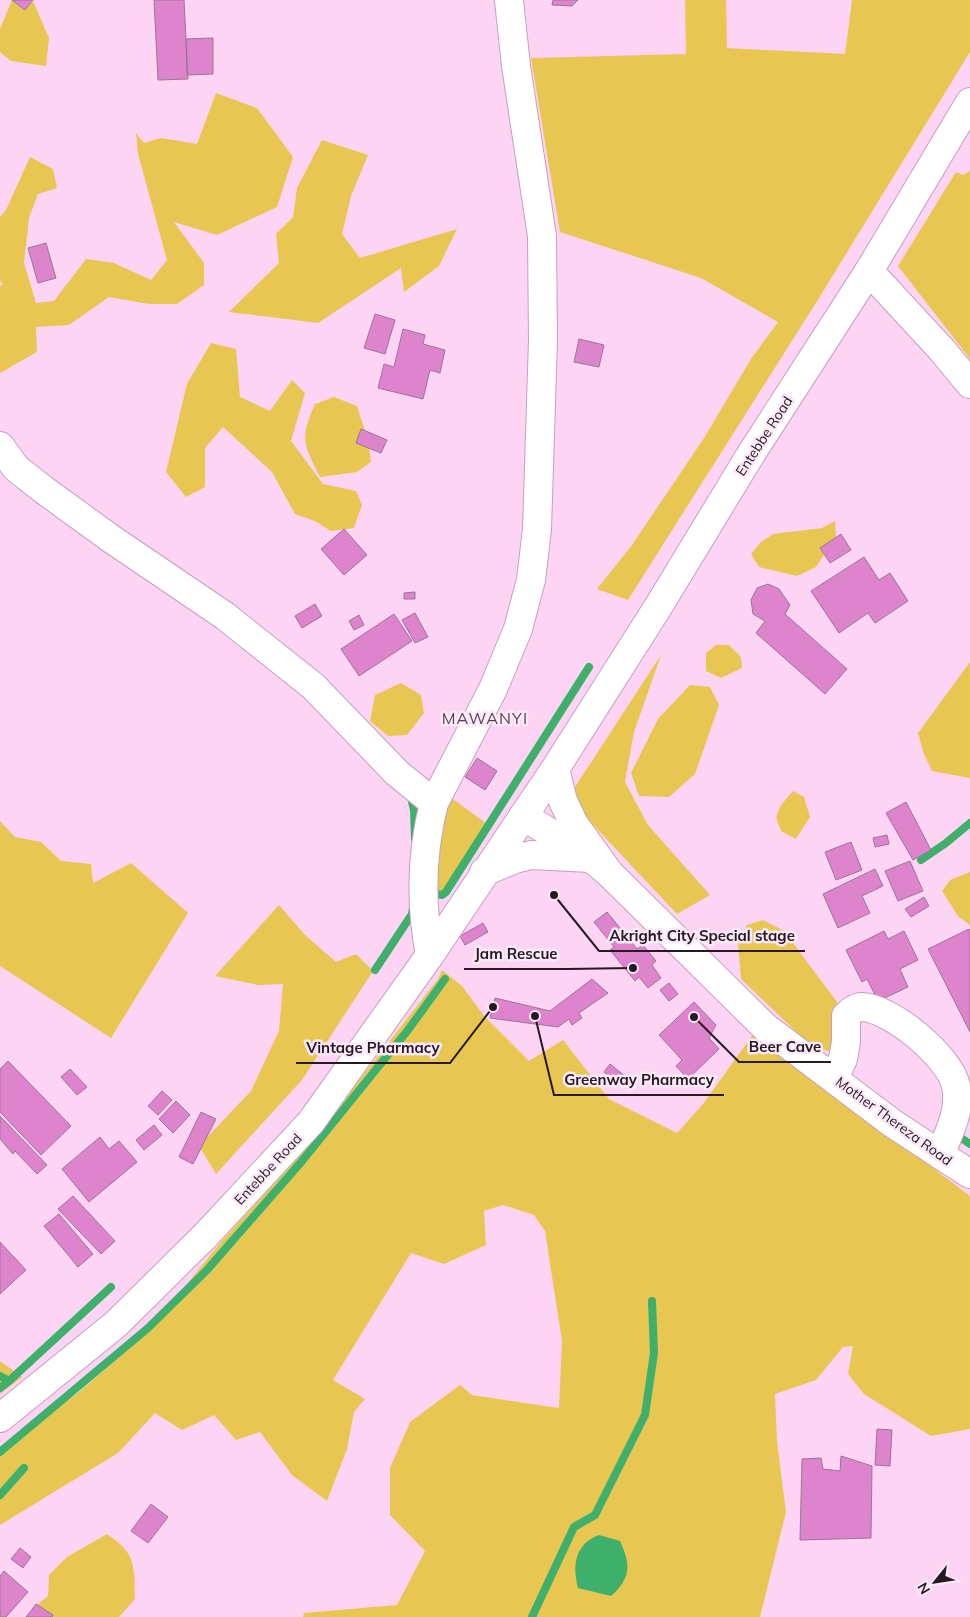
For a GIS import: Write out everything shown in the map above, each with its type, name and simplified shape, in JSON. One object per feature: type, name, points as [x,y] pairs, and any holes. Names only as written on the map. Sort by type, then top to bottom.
[{"type":"street","points":[[430,955],[425,927],[422,880],[425,838],[434,803],[493,689],[518,629],[531,580],[537,529],[543,340],[542,236],[518,86],[509,0]]},
{"type":"street","name":"Entebbe Road","points":[[0,1418],[116,1324],[255,1184],[311,1122],[430,955],[555,769],[658,607],[751,454],[869,271],[970,102]]},
{"type":"street","points":[[869,271],[942,350],[970,384]]},
{"type":"street","points":[[5,461],[110,538],[225,616],[313,686],[397,773],[434,803]]},
{"type":"street","points":[[555,769],[563,801],[574,824],[600,865]]},
{"type":"street","name":"Mother Thereza Road","points":[[523,816],[600,865],[765,1027],[940,1156],[970,1174]]},
{"type":"street","points":[[484,872],[515,859],[531,855],[600,865]]},
{"type":"street","points":[[834,1078],[843,1059],[846,1042],[846,1016],[851,1010],[862,1007],[884,1014],[921,1037],[941,1060],[956,1084],[958,1112],[940,1156]]},
{"type":"shaded area","points":[[12,0],[25,10],[33,1],[49,38],[46,66],[11,61],[0,52],[0,29]]},
{"type":"shaded area","points":[[685,0],[726,0],[727,48],[845,54],[852,0],[970,0],[970,52],[819,298],[628,600],[597,589],[632,545],[704,438],[751,359],[778,322],[701,278],[560,232],[531,58],[686,54]]},
{"type":"shaded area","points":[[216,93],[257,108],[293,157],[277,207],[217,235],[174,222],[204,263],[204,285],[177,304],[149,304],[109,297],[69,325],[36,327],[37,352],[0,373],[0,286],[3,284],[0,281],[0,217],[6,210],[30,157],[53,169],[57,188],[38,194],[29,218],[24,263],[36,303],[54,301],[86,259],[114,263],[151,280],[167,260],[138,154],[136,133],[144,143],[161,138],[197,144]]},
{"type":"shaded area","points":[[322,140],[368,155],[351,196],[342,234],[360,258],[457,229],[439,266],[404,292],[401,268],[318,323],[229,312],[279,263],[276,234],[293,217],[297,188]]},
{"type":"shaded area","points":[[970,171],[970,359],[898,266],[956,172],[963,175]]},
{"type":"shaded area","points":[[211,343],[236,349],[240,397],[270,411],[292,380],[305,393],[291,441],[323,484],[356,491],[362,505],[354,528],[331,531],[315,521],[295,514],[272,472],[223,427],[205,448],[205,487],[186,497],[166,472],[187,384]]},
{"type":"shaded area","points":[[334,397],[357,406],[368,440],[371,462],[357,472],[320,477],[307,449],[305,434],[315,404]]},
{"type":"shaded area","points":[[835,521],[836,537],[816,567],[797,576],[759,567],[751,554],[760,543],[773,534],[822,528]]},
{"type":"shaded area","points":[[716,645],[729,645],[741,657],[742,668],[721,678],[706,671],[706,653]]},
{"type":"shaded area","points":[[661,655],[634,732],[625,782],[648,825],[710,895],[677,914],[581,812],[573,790]]},
{"type":"shaded area","points":[[970,662],[970,778],[932,771],[924,754],[918,733]]},
{"type":"shaded area","points":[[401,683],[421,695],[424,713],[407,735],[388,736],[370,721],[375,695]]},
{"type":"shaded area","points":[[690,685],[710,687],[719,705],[695,774],[669,797],[639,796],[631,773],[658,719]]},
{"type":"shaded area","points":[[793,791],[804,797],[810,817],[796,839],[781,831],[776,817],[781,805]]},
{"type":"shaded area","points":[[446,794],[487,824],[443,893],[436,892],[437,823]]},
{"type":"shaded area","points":[[0,821],[15,837],[41,842],[61,861],[91,864],[93,883],[131,863],[188,913],[111,1038],[0,966]]},
{"type":"shaded area","points":[[970,872],[970,925],[958,916],[942,891],[950,880]]},
{"type":"shaded area","points":[[279,905],[305,935],[336,962],[356,954],[373,971],[302,1080],[216,1174],[199,1146],[251,1091],[279,1031],[283,984],[258,985],[215,976]]},
{"type":"shaded area","points":[[763,920],[784,931],[837,1002],[841,1035],[829,1051],[811,1046],[741,979],[738,943],[747,925]]},
{"type":"shaded area","points":[[442,970],[462,986],[485,1017],[529,1061],[563,1040],[609,1099],[677,1133],[703,1104],[754,1033],[970,1196],[970,1429],[931,1436],[864,1394],[848,1374],[853,1346],[843,1347],[816,1380],[775,1394],[777,1442],[786,1512],[760,1617],[303,1617],[304,1613],[397,1605],[425,1551],[390,1515],[390,1468],[410,1422],[460,1385],[472,1395],[559,1408],[562,1341],[545,1231],[534,1215],[503,1205],[484,1211],[486,1245],[444,1264],[411,1253],[333,1380],[365,1399],[354,1412],[347,1449],[327,1501],[292,1475],[260,1432],[236,1440],[214,1415],[182,1430],[155,1413],[118,1453],[0,1525],[0,1450],[79,1392],[148,1332],[221,1242],[292,1164],[333,1114],[438,979]]},
{"type":"shaded area","points":[[0,1361],[22,1377],[0,1394]]},
{"type":"shaded area","points":[[107,1534],[117,1541],[129,1555],[134,1569],[135,1599],[119,1617],[36,1617],[37,1605],[48,1596],[49,1575],[67,1557]]},
{"type":"shaded area","points":[[599,1535],[620,1541],[626,1557],[626,1577],[611,1596],[578,1588],[576,1579],[576,1563],[580,1550],[591,1539]]},
{"type":"building","points":[[12,0],[33,0],[25,10]]},
{"type":"building","points":[[154,0],[184,0],[188,79],[158,80]]},
{"type":"building","points":[[553,0],[578,0],[572,6],[552,5]]},
{"type":"building","points":[[213,38],[213,74],[187,75],[186,39]]},
{"type":"building","points":[[46,243],[56,278],[38,283],[28,248]]},
{"type":"building","points":[[375,314],[395,320],[385,354],[364,348]]},
{"type":"building","points":[[403,329],[425,335],[423,344],[445,350],[440,373],[430,370],[423,399],[378,388],[384,364],[394,367]]},
{"type":"building","points":[[579,339],[604,345],[599,367],[574,362]]},
{"type":"building","points":[[361,429],[387,440],[381,453],[356,443]]},
{"type":"building","points":[[344,529],[367,555],[344,575],[321,549]]},
{"type":"building","points":[[841,534],[851,550],[830,563],[820,548]]},
{"type":"building","points":[[864,557],[879,580],[890,573],[908,601],[875,623],[868,613],[839,633],[811,591]]},
{"type":"building","points":[[768,584],[779,589],[790,605],[785,614],[847,669],[825,694],[756,633],[765,621],[753,614],[751,600],[757,588]]},
{"type":"building","points":[[415,592],[415,599],[404,599],[404,593]]},
{"type":"building","points":[[315,604],[322,616],[302,628],[295,616]]},
{"type":"building","points":[[415,613],[428,637],[415,643],[402,620]]},
{"type":"building","points":[[394,614],[412,641],[359,676],[341,649]]},
{"type":"building","points":[[359,615],[364,625],[354,630],[349,621]]},
{"type":"building","points":[[477,758],[497,771],[485,790],[465,777]]},
{"type":"building","points":[[906,802],[931,850],[913,860],[886,813]]},
{"type":"building","points":[[887,835],[889,844],[875,847],[873,838]]},
{"type":"building","points":[[851,842],[862,870],[836,880],[825,852]]},
{"type":"building","points":[[910,861],[923,891],[898,901],[885,871]]},
{"type":"building","points":[[875,869],[883,886],[862,896],[870,913],[838,928],[823,894]]},
{"type":"building","points":[[924,897],[929,906],[911,917],[905,909]]},
{"type":"building","points":[[607,912],[637,949],[643,945],[656,961],[652,965],[661,978],[648,988],[639,977],[635,981],[610,950],[614,947],[594,922]]},
{"type":"building","points":[[483,923],[488,932],[465,945],[460,936]]},
{"type":"building","points":[[969,929],[970,931],[970,1032],[928,949]]},
{"type":"building","points":[[884,931],[888,939],[904,931],[918,960],[900,969],[908,987],[878,1001],[867,979],[862,982],[846,950]]},
{"type":"building","points":[[592,979],[608,993],[579,1013],[582,1018],[572,1025],[569,1019],[558,1027],[490,1018],[495,998],[550,1011]]},
{"type":"building","points":[[669,983],[678,994],[669,1001],[660,990]]},
{"type":"building","points":[[694,1002],[716,1025],[709,1038],[719,1049],[688,1079],[676,1066],[682,1060],[659,1035]]},
{"type":"building","points":[[8,1061],[71,1126],[41,1155],[0,1112],[0,1069]]},
{"type":"building","points":[[610,1064],[625,1076],[619,1083],[604,1072]]},
{"type":"building","points":[[70,1069],[87,1087],[77,1095],[61,1077]]},
{"type":"building","points":[[162,1091],[172,1100],[158,1115],[148,1106]]},
{"type":"building","points":[[176,1101],[190,1115],[173,1133],[159,1119]]},
{"type":"building","points":[[201,1112],[216,1119],[193,1164],[179,1157]]},
{"type":"building","points":[[0,1116],[47,1165],[37,1174],[15,1151],[13,1154],[0,1139]]},
{"type":"building","points":[[154,1125],[162,1135],[144,1150],[136,1140]]},
{"type":"building","points":[[100,1137],[109,1149],[119,1141],[137,1162],[89,1202],[62,1169]]},
{"type":"building","points":[[73,1196],[115,1241],[101,1254],[58,1209]]},
{"type":"building","points":[[59,1214],[93,1254],[78,1267],[44,1226]]},
{"type":"building","points":[[0,1242],[26,1270],[0,1294]]},
{"type":"building","points":[[877,1429],[892,1430],[890,1466],[875,1465]]},
{"type":"building","points":[[841,1456],[872,1466],[871,1538],[800,1540],[802,1459],[821,1458],[823,1469],[840,1471]]},
{"type":"building","points":[[151,1504],[168,1517],[148,1543],[131,1531]]},
{"type":"building","points":[[20,1548],[31,1557],[23,1568],[11,1559]]},
{"type":"building","points":[[4,1571],[28,1592],[6,1617],[0,1617],[0,1576]]},
{"type":"building","points":[[36,1604],[53,1615],[52,1617],[26,1617]]},
{"type":"waterway","points":[[432,888],[436,894],[442,895],[446,892],[589,667]]},
{"type":"waterway","points":[[411,797],[414,810],[415,839]]},
{"type":"waterway","points":[[921,860],[970,823]]},
{"type":"waterway","points":[[375,970],[412,914],[413,908]]},
{"type":"waterway","points":[[0,1452],[148,1328],[207,1270],[302,1161],[408,1030],[445,979]]},
{"type":"waterway","points":[[961,1138],[970,1144]]},
{"type":"waterway","points":[[0,1376],[9,1381],[111,1287]]},
{"type":"waterway","points":[[532,1617],[574,1527],[595,1515],[645,1415],[654,1353],[652,1301]]},
{"type":"waterway","points":[[0,1388],[9,1381]]},
{"type":"waterway","points":[[0,1495],[24,1468]]},
{"type":"place","name":"Akright City Special stage","points":[[554,895]]},
{"type":"place","name":"Jam Rescue","points":[[633,968]]},
{"type":"place","name":"Vintage Pharmacy","points":[[493,1007]]},
{"type":"place","name":"Greenway Pharmacy","points":[[535,1016]]},
{"type":"place","name":"Beer Cave","points":[[694,1017]]},
{"type":"district","name":"MAWANYI","points":[[485,718]]}]
